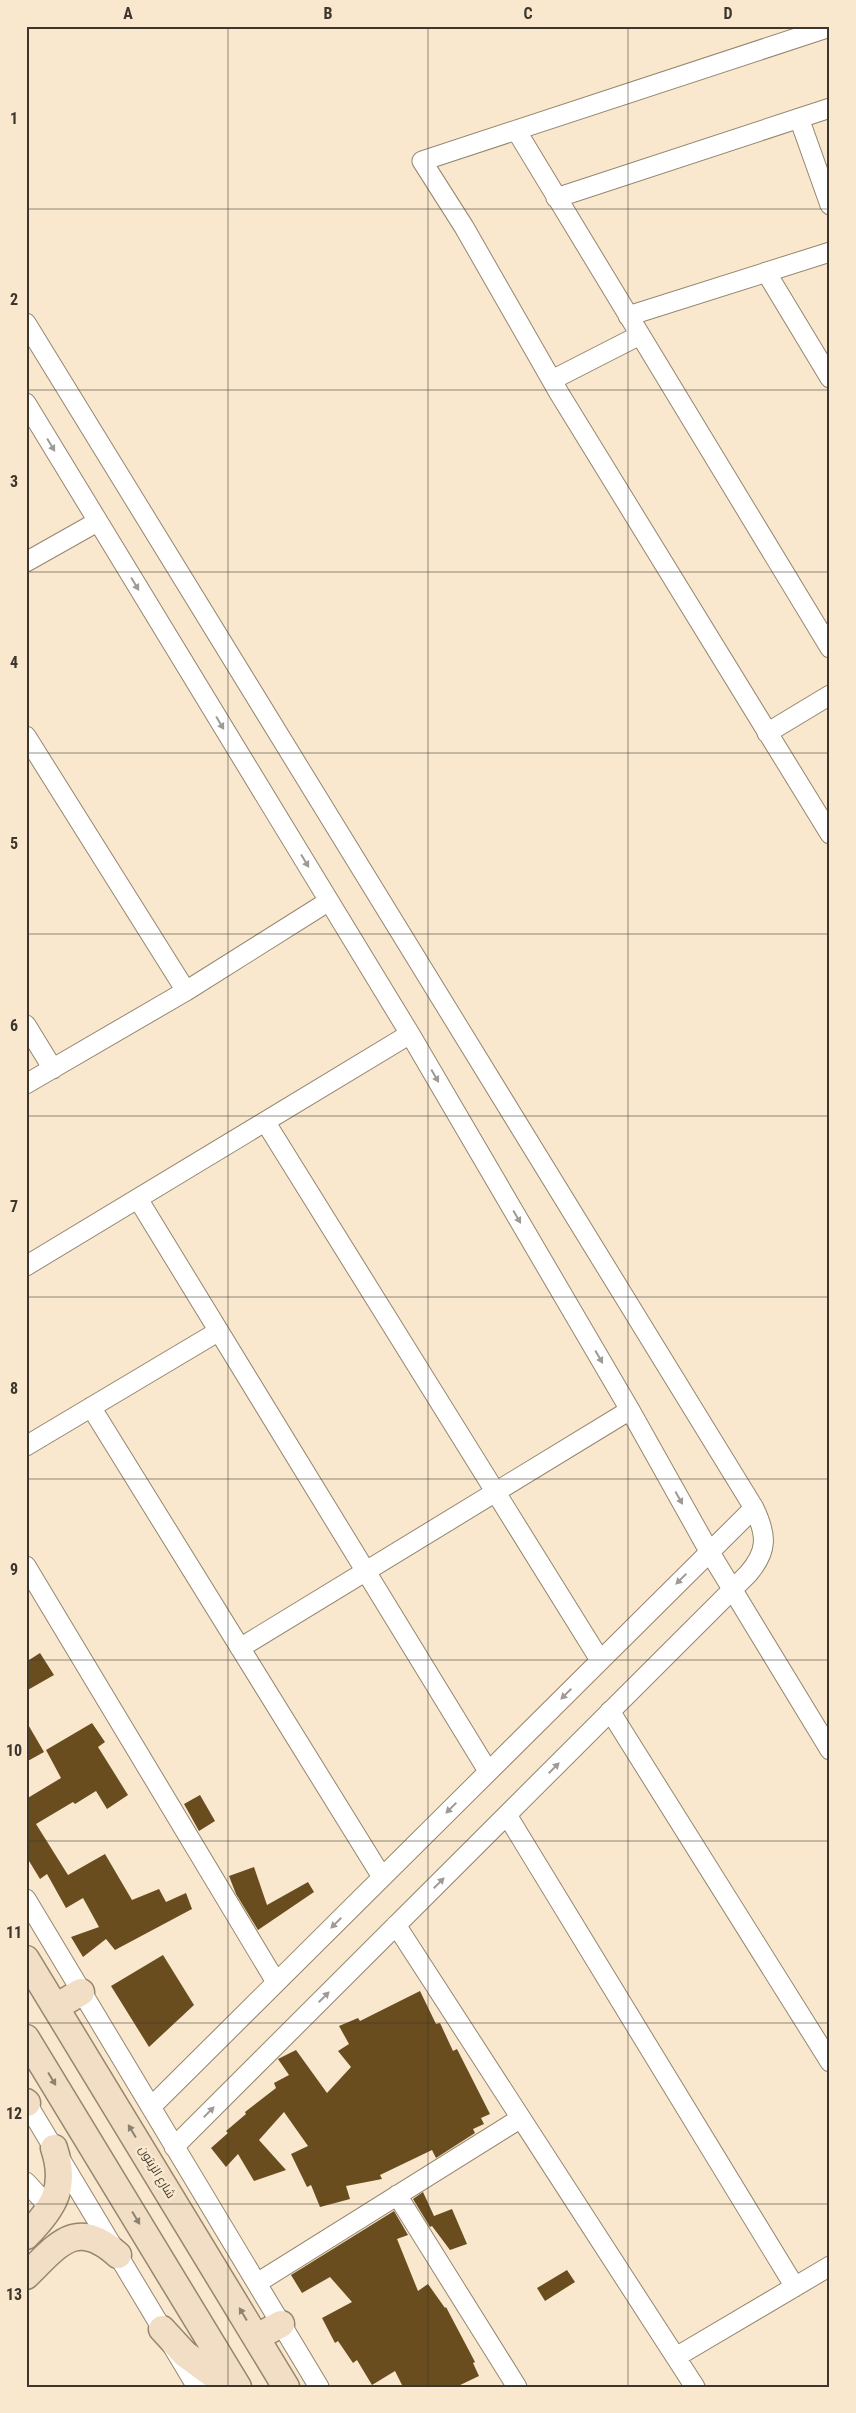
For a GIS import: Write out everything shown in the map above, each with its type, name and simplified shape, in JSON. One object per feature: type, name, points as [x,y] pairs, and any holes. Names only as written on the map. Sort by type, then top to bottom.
[{"type":"main road","name":"شارع الزيتون","points":[[26,1959],[286,2387]]},
{"type":"main road","points":[[56,2007],[81,1992]]},
{"type":"main road","points":[[26,2038],[238,2387]]},
{"type":"main road","points":[[29,2233],[50,2208],[60,2187],[61,2176],[54,2148]]},
{"type":"main road","points":[[29,2233],[38,2226],[48,2223],[57,2230],[56,2243],[48,2254]]},
{"type":"main road","points":[[26,2276],[65,2240],[78,2236],[91,2237],[107,2245],[118,2255]]},
{"type":"main road","points":[[257,2337],[281,2324]]},
{"type":"main road","points":[[162,2329],[185,2354],[230,2387]]},
{"type":"street","points":[[830,26],[422,161],[464,227],[552,380],[830,834]]},
{"type":"street","points":[[556,198],[830,108]]},
{"type":"street","points":[[799,118],[830,205]]},
{"type":"street","points":[[516,130],[830,648]]},
{"type":"street","points":[[628,316],[830,252]]},
{"type":"street","points":[[766,272],[830,378]]},
{"type":"street","points":[[26,323],[754,1508],[762,1524],[765,1541],[758,1563],[174,2147]]},
{"type":"street","points":[[552,380],[640,335]]},
{"type":"street","points":[[26,403],[410,1034],[630,1410],[709,1551],[830,1750]]},
{"type":"street","points":[[26,562],[97,522]]},
{"type":"street","points":[[768,733],[830,694]]},
{"type":"street","points":[[26,736],[186,991]]},
{"type":"street","points":[[26,1084],[186,991],[329,901]]},
{"type":"street","points":[[26,1025],[53,1069]]},
{"type":"street","points":[[26,1266],[266,1123],[410,1034]]},
{"type":"street","points":[[266,1123],[600,1660]]},
{"type":"street","points":[[138,1199],[488,1771]]},
{"type":"street","points":[[26,1446],[218,1331]]},
{"type":"street","points":[[91,1407],[382,1877]]},
{"type":"street","points":[[240,1648],[630,1410]]},
{"type":"street","points":[[151,2107],[754,1508]]},
{"type":"street","points":[[26,1566],[276,1982]]},
{"type":"street","points":[[610,1711],[830,2062]]},
{"type":"street","points":[[506,1815],[795,2287]]},
{"type":"street","points":[[26,1899],[319,2387]]},
{"type":"street","points":[[396,1925],[695,2387]]},
{"type":"street","points":[[26,2102],[197,2387]]},
{"type":"street","points":[[257,2283],[521,2118]]},
{"type":"street","points":[[26,2182],[50,2208]]},
{"type":"street","points":[[398,2195],[517,2387]]},
{"type":"street","points":[[676,2357],[830,2266]]},
{"type":"building","points":[[40,1653],[54,1675],[26,1691],[26,1662]]},
{"type":"building","points":[[26,1721],[44,1752],[26,1762]]},
{"type":"building","points":[[92,1723],[105,1742],[98,1747],[128,1795],[107,1809],[96,1791],[36,1824],[68,1875],[105,1854],[132,1900],[159,1889],[166,1902],[186,1893],[192,1909],[115,1950],[106,1939],[83,1957],[71,1937],[99,1927],[83,1898],[66,1908],[47,1874],[40,1879],[26,1856],[26,1799],[61,1778],[46,1750]]},
{"type":"building","points":[[200,1795],[215,1821],[199,1831],[184,1804]]},
{"type":"building","points":[[254,1867],[267,1905],[308,1882],[314,1892],[258,1930],[236,1894],[229,1876]]},
{"type":"building","points":[[163,1955],[194,2005],[149,2047],[111,1986]]},
{"type":"building","points":[[420,1991],[436,2024],[440,2023],[453,2051],[457,2049],[490,2114],[481,2118],[484,2124],[473,2129],[475,2133],[436,2158],[432,2150],[380,2175],[382,2179],[346,2186],[350,2199],[320,2207],[311,2185],[307,2187],[291,2154],[308,2146],[284,2112],[259,2140],[286,2170],[254,2181],[238,2154],[226,2167],[211,2148],[228,2133],[226,2131],[246,2114],[245,2112],[276,2088],[274,2083],[289,2075],[278,2059],[296,2050],[327,2093],[351,2067],[338,2051],[349,2044],[339,2026],[358,2018],[360,2021]]},
{"type":"building","points":[[423,2192],[434,2216],[452,2209],[467,2244],[450,2250],[432,2226],[430,2227],[413,2199]]},
{"type":"building","points":[[394,2211],[408,2235],[397,2239],[418,2291],[428,2284],[446,2307],[475,2362],[473,2363],[479,2376],[456,2387],[403,2387],[395,2371],[372,2385],[357,2360],[353,2363],[338,2341],[335,2343],[322,2318],[352,2302],[330,2277],[302,2293],[291,2275]]},
{"type":"building","points":[[567,2270],[575,2282],[545,2301],[537,2288]]}]
